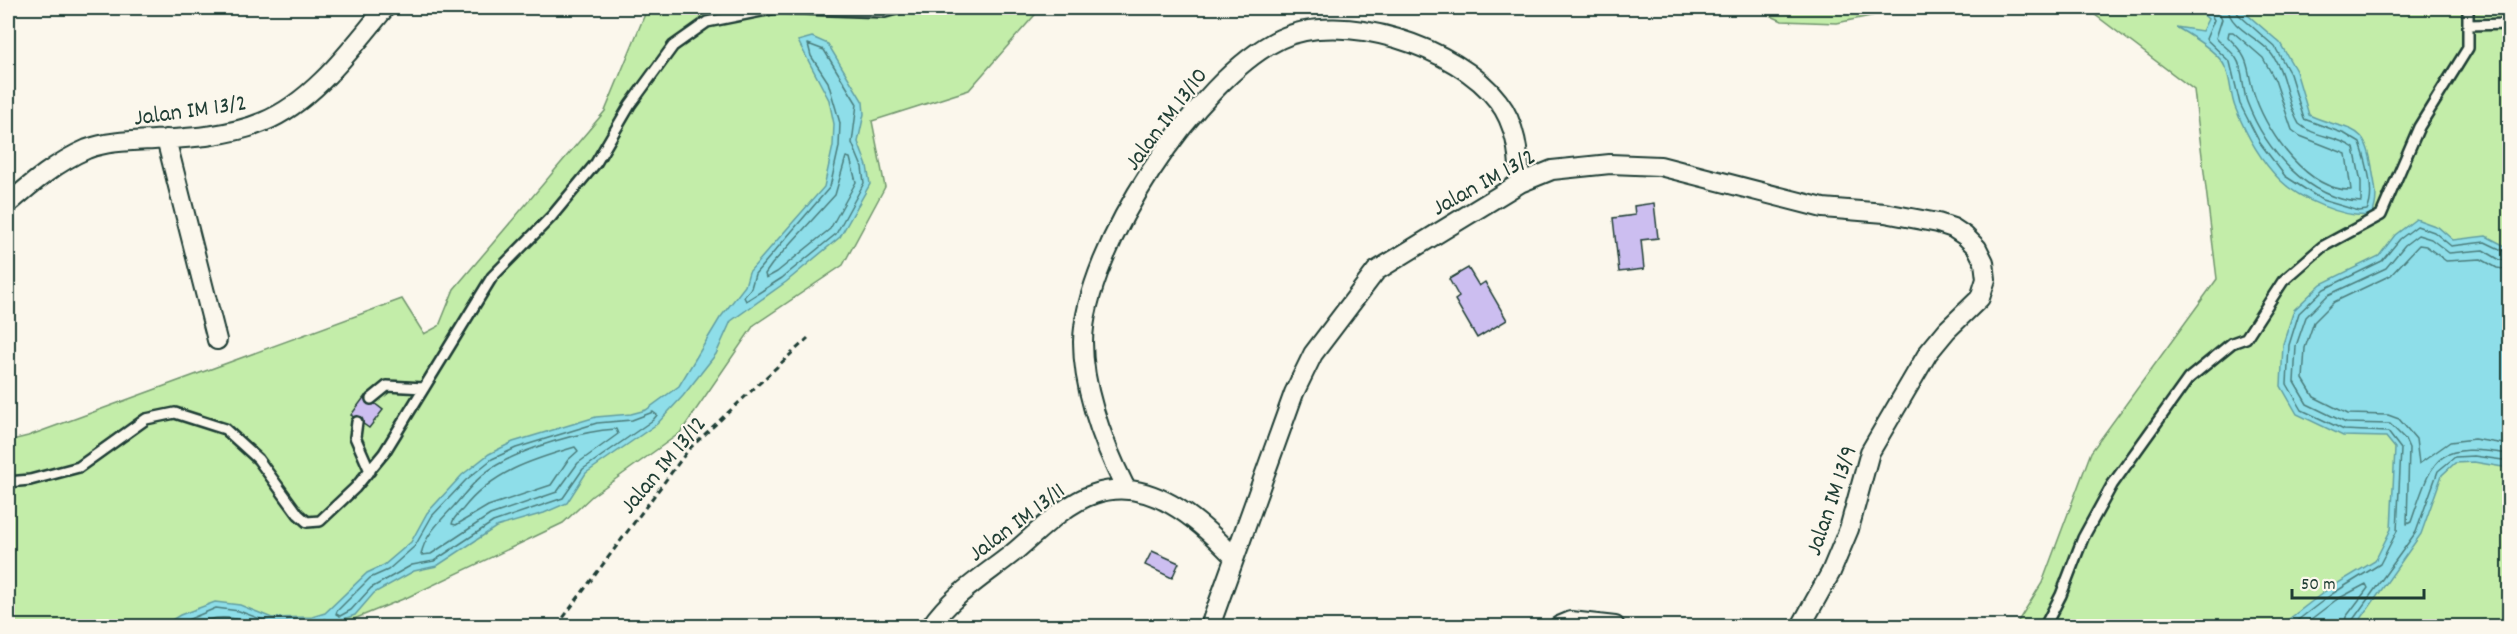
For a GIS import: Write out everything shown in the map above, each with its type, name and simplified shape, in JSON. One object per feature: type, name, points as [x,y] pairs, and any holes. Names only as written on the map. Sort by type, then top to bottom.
[{"type":"street","name":"Jalan IM 13/2","points":[[8,204],[58,165],[88,148],[127,142],[166,140],[262,123],[292,106],[322,79],[385,8]]},
{"type":"street","name":"Jalan IM 13/10","points":[[1126,489],[1110,458],[1095,411],[1083,343],[1086,312],[1096,272],[1123,216],[1186,123],[1225,77],[1281,38],[1316,27],[1348,27],[1411,44],[1450,60],[1470,72],[1499,101],[1519,150],[1520,183]]},
{"type":"street","points":[[166,140],[217,340]]},
{"type":"street","name":"Jalan IM 13/2","points":[[1210,627],[1233,556],[1294,393],[1313,354],[1360,289],[1385,266],[1520,183],[1552,170],[1610,164],[1660,166],[1824,208],[1885,213],[1953,228],[1977,248],[1984,261],[1986,279],[1980,298],[1947,330]]},
{"type":"street","name":"Jalan IM 13/9","points":[[1801,627],[1831,572],[1849,529],[1870,452],[1928,353],[1947,330]]},
{"type":"street","name":"Jalan IM 13/11","points":[[931,627],[954,598],[1066,510],[1094,494],[1126,489],[1174,505],[1204,525],[1233,556]]},
{"type":"street","points":[[1558,627],[1571,621],[1615,627]]},
{"type":"lane","points":[[8,482],[30,480],[79,467],[146,419],[175,413],[225,429],[258,459],[298,514],[307,522],[320,521],[370,471],[492,277],[552,216],[596,164],[630,105],[673,46],[707,22],[777,8],[885,12],[900,8]]},
{"type":"lane","points":[[2045,627],[2061,595],[2083,538],[2112,485],[2188,379],[2232,343],[2246,338],[2283,281],[2322,247],[2381,215],[2419,126],[2468,48],[2468,8]]},
{"type":"lane","points":[[2468,25],[2510,24]]},
{"type":"lane","points":[[371,399],[387,386],[424,388]]},
{"type":"lane","points":[[357,422],[356,437],[370,471]]},
{"type":"path","name":"Jalan IM 13/12","points":[[557,627],[689,449],[808,338]]},
{"type":"green space","points":[[663,8],[1041,8],[969,90],[872,121],[885,187],[843,265],[754,325],[680,433],[592,496],[563,523],[408,597],[337,626],[8,626],[8,441],[28,436],[402,299],[424,334],[439,326],[454,289],[605,111],[645,14]]},
{"type":"green space","points":[[1754,8],[1909,8],[1837,23],[1782,21]]},
{"type":"green space","points":[[2086,8],[2509,8],[2509,626],[2015,626],[2042,583],[2091,452],[2217,279],[2194,90]]},
{"type":"water","points":[[2196,8],[2242,10],[2280,43],[2296,71],[2309,115],[2354,131],[2361,136],[2370,156],[2375,185],[2376,200],[2372,215],[2336,211],[2310,200],[2288,187],[2266,164],[2239,117],[2222,61],[2203,44],[2176,27],[2202,31],[2208,19]]},
{"type":"water","points":[[812,37],[828,44],[863,102],[864,114],[858,142],[867,166],[870,184],[840,237],[786,282],[731,321],[716,354],[683,396],[657,424],[586,473],[567,503],[544,513],[496,527],[437,566],[414,571],[374,593],[355,615],[324,626],[162,626],[180,615],[215,602],[240,605],[272,618],[312,617],[325,613],[367,573],[384,565],[411,542],[427,513],[462,475],[489,454],[513,442],[596,417],[631,414],[646,410],[679,386],[720,318],[745,286],[749,272],[824,187],[833,146],[834,124],[829,100],[798,41]]},
{"type":"water","points":[[2416,219],[2438,227],[2453,240],[2486,236],[2509,248],[2509,468],[2474,462],[2455,463],[2442,475],[2421,534],[2356,626],[2280,626],[2328,589],[2375,561],[2391,529],[2395,448],[2386,437],[2343,436],[2297,414],[2281,386],[2283,344],[2294,310],[2321,284],[2379,256],[2395,235]]},
{"type":"building","points":[[1654,203],[1658,238],[1641,240],[1644,269],[1619,272],[1613,218],[1635,215],[1634,206]]},
{"type":"building","points":[[1468,268],[1479,286],[1485,282],[1507,320],[1477,338],[1455,300],[1459,297],[1449,279]]},
{"type":"building","points":[[365,396],[383,410],[369,428],[351,415]]},
{"type":"building","points":[[1152,551],[1179,563],[1172,578],[1145,565]]}]
